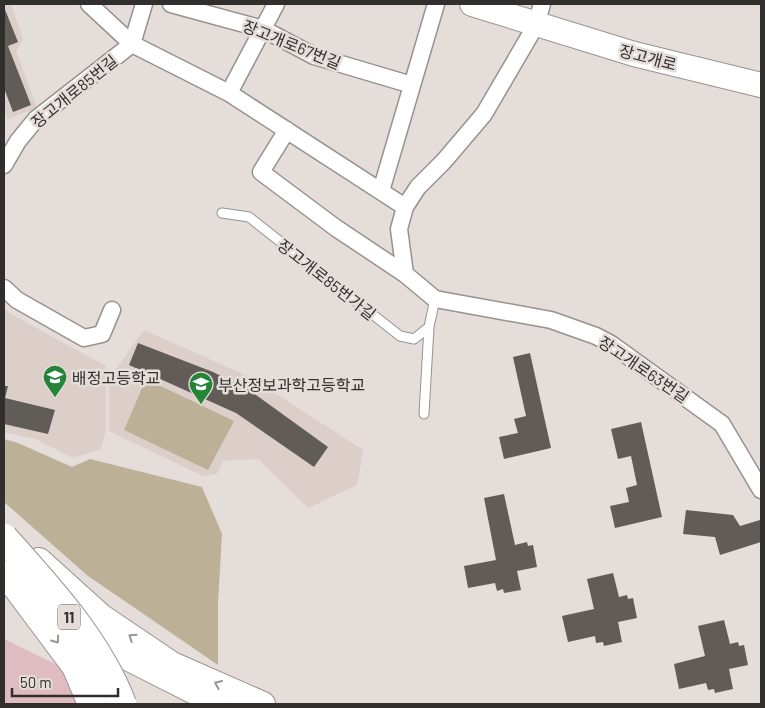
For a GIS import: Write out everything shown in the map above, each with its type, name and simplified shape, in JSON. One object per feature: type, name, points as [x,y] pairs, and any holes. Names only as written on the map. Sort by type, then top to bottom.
[{"type":"highway","name":"11","points":[[4,538],[36,574],[97,654],[122,704]]},
{"type":"highway","name":"11","points":[[4,575],[17,587],[76,666],[92,704]]},
{"type":"main road","name":"장고개로","points":[[472,4],[539,14],[634,54],[761,85]]},
{"type":"main road","points":[[4,525],[59,580],[101,616],[172,664],[263,704]]},
{"type":"main road","points":[[4,575],[188,698],[218,704]]},
{"type":"street","name":"장고개로85번길","points":[[89,4],[132,44],[229,93],[404,207]]},
{"type":"street","name":"장고개로85번길","points":[[4,166],[18,141],[36,118],[132,44],[144,4]]},
{"type":"street","name":"장고개로67번길","points":[[171,4],[263,29],[314,56],[412,85]]},
{"type":"street","points":[[229,93],[276,4]]},
{"type":"street","points":[[381,191],[436,4]]},
{"type":"street","points":[[405,274],[399,229],[404,207],[418,186],[444,161],[484,114],[539,14]]},
{"type":"street","name":"장고개로63번길","points":[[287,130],[261,172],[336,228],[405,274],[435,299],[551,320],[596,336],[611,344],[722,424],[761,490]]},
{"type":"street","points":[[4,288],[17,300],[84,338],[102,334],[112,310]]},
{"type":"lane","name":"장고개로85번가길","points":[[222,213],[249,218],[400,336],[414,339],[429,327]]},
{"type":"lane","points":[[424,414],[429,327],[435,299]]},
{"type":"shaded area","points":[[4,4],[11,4],[23,39],[16,51],[37,108],[8,119],[4,111]]},
{"type":"shaded area","name":"배정고등학교","points":[[4,307],[9,313],[106,366],[106,430],[101,449],[73,458],[35,439],[4,432]]},
{"type":"shaded area","name":"부산정보과학고등학교","points":[[144,330],[250,377],[363,450],[357,485],[308,508],[258,459],[223,461],[217,474],[203,476],[109,431],[109,379]]},
{"type":"shaded area","points":[[146,379],[234,421],[208,470],[124,430]]},
{"type":"shaded area","points":[[4,439],[18,443],[72,467],[90,459],[202,487],[222,534],[218,602],[218,665],[88,576],[4,502]]},
{"type":"shaded area","points":[[4,639],[136,704],[4,704]]},
{"type":"building","points":[[4,7],[18,42],[8,46],[31,105],[13,112],[4,88]]},
{"type":"building","points":[[138,343],[213,372],[249,390],[328,447],[314,467],[236,413],[129,365]]},
{"type":"building","points":[[530,353],[551,448],[504,459],[499,437],[518,433],[514,419],[526,416],[513,357]]},
{"type":"building","points":[[4,386],[8,386],[5,398],[55,410],[48,434],[4,424]]},
{"type":"building","points":[[641,422],[662,517],[615,528],[610,506],[629,502],[626,488],[637,485],[631,456],[618,459],[611,429]]},
{"type":"building","points":[[504,494],[515,545],[527,542],[528,546],[533,545],[537,567],[517,571],[521,590],[504,593],[503,589],[497,591],[495,583],[468,588],[464,566],[496,560],[484,498]]},
{"type":"building","points":[[686,510],[733,515],[740,526],[760,520],[761,542],[720,555],[715,537],[683,534]]},
{"type":"building","points":[[613,573],[619,597],[627,595],[628,599],[633,598],[637,618],[618,622],[622,642],[604,646],[603,642],[596,643],[595,636],[568,642],[562,616],[594,609],[587,579]]},
{"type":"building","points":[[724,620],[730,644],[738,642],[739,646],[744,645],[748,665],[729,669],[733,689],[715,693],[714,689],[708,690],[706,683],[679,689],[674,664],[705,656],[698,626]]},
{"type":"place","name":"배정고등학교","points":[[55,398]]},
{"type":"place","name":"부산정보과학고등학교","points":[[201,405]]}]
